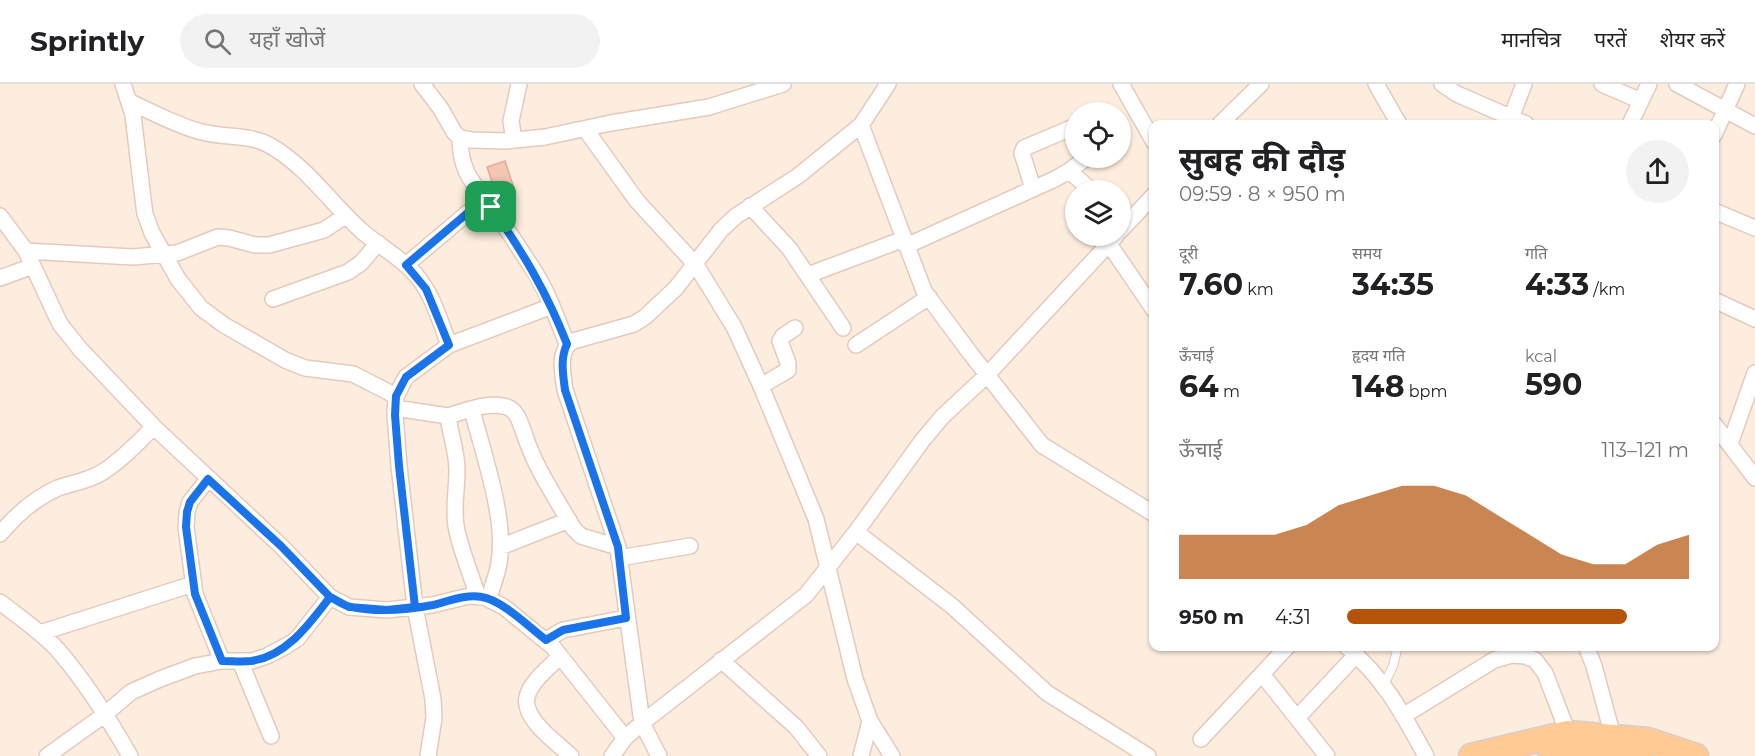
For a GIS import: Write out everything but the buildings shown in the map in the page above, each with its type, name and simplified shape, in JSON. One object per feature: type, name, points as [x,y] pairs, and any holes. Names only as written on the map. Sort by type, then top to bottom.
[{"type":"main road","points":[[1471,756],[1568,733],[1609,750],[1641,756]]},
{"type":"main road","points":[[1551,756],[1609,750],[1648,740],[1696,756]]},
{"type":"street","points":[[123,84],[130,102],[136,134],[145,214],[152,233],[178,279],[201,308],[250,341],[285,360],[305,368],[353,374],[396,402],[448,416],[497,405],[508,407],[515,412],[520,421],[536,465],[568,520],[581,536],[618,552],[690,546]]},
{"type":"street","points":[[422,84],[435,90],[454,132],[460,138],[472,140],[514,140],[709,107],[783,84]]},
{"type":"street","points":[[514,140],[511,121],[519,84]]},
{"type":"street","points":[[659,756],[642,723],[618,552],[565,390],[562,370],[563,352],[567,344],[634,324],[667,298],[696,265],[721,230],[750,206],[798,176],[861,125],[888,84]]},
{"type":"street","points":[[1121,84],[1149,132]]},
{"type":"street","points":[[1224,120],[1261,84]]},
{"type":"street","points":[[1376,84],[1397,120]]},
{"type":"street","points":[[1442,84],[1458,94],[1516,120]]},
{"type":"street","points":[[1511,118],[1524,84]]},
{"type":"street","points":[[1602,84],[1641,100]]},
{"type":"street","points":[[1632,120],[1649,84]]},
{"type":"street","points":[[1677,84],[1755,126]]},
{"type":"street","points":[[1719,124],[1737,84]]},
{"type":"street","points":[[130,102],[191,129],[253,140],[268,145],[307,174],[345,216],[364,234],[406,265],[426,289],[449,345]]},
{"type":"street","points":[[861,125],[916,275],[929,297],[987,375],[1042,445],[1149,511]]},
{"type":"street","points":[[585,129],[637,201],[696,265],[734,327],[816,519],[855,679],[870,721],[892,756]]},
{"type":"street","points":[[1033,189],[1022,153],[1024,148],[1065,131]]},
{"type":"street","points":[[460,138],[460,150],[471,181],[506,227],[533,269],[552,306],[567,344]]},
{"type":"street","points":[[808,275],[905,243],[1033,189],[1074,168]]},
{"type":"street","points":[[1070,171],[1080,180]]},
{"type":"street","points":[[406,265],[484,199]]},
{"type":"street","points":[[1131,217],[1149,200]]},
{"type":"street","points":[[750,206],[789,248],[843,328]]},
{"type":"street","points":[[1719,213],[1755,228]]},
{"type":"street","points":[[0,216],[26,251],[60,324],[80,349],[154,428],[281,546],[330,597],[349,607],[387,610],[469,596],[483,598],[504,607],[546,640],[625,738]]},
{"type":"street","points":[[26,251],[108,257],[165,254],[177,253],[218,237],[255,245],[269,245],[324,230],[345,216]]},
{"type":"street","points":[[273,299],[348,272],[361,263],[378,243]]},
{"type":"street","points":[[612,756],[625,738],[642,723],[806,595],[942,417],[987,375],[1106,246]]},
{"type":"street","points":[[1116,246],[1149,302]]},
{"type":"street","points":[[0,278],[33,266]]},
{"type":"street","points":[[856,345],[929,297]]},
{"type":"street","points":[[1719,302],[1755,319]]},
{"type":"street","points":[[428,756],[434,718],[433,699],[415,607],[399,466],[396,402],[406,377],[449,345],[552,306]]},
{"type":"street","points":[[761,386],[788,370],[788,363],[780,341],[783,336],[795,328]]},
{"type":"street","points":[[1730,444],[1755,373]]},
{"type":"street","points":[[472,410],[495,502],[500,547],[499,563],[483,598]]},
{"type":"street","points":[[448,416],[456,458],[454,508],[456,529],[483,598]]},
{"type":"street","points":[[0,534],[13,519],[38,498],[58,488],[100,474],[154,428]]},
{"type":"street","points":[[1719,430],[1755,478]]},
{"type":"street","points":[[208,479],[190,502],[186,527],[195,594],[222,661]]},
{"type":"street","points":[[500,547],[568,520]]},
{"type":"street","points":[[856,532],[952,606],[1047,693],[1148,756]]},
{"type":"street","points":[[40,633],[193,584]]},
{"type":"street","points":[[47,756],[104,715],[131,692],[195,666],[222,661],[252,661],[267,656],[297,639],[330,597]]},
{"type":"street","points":[[0,602],[57,649],[90,692],[130,756]]},
{"type":"street","points":[[546,640],[563,630],[626,618]]},
{"type":"street","points":[[1201,739],[1284,651]]},
{"type":"street","points":[[1297,718],[1350,651]]},
{"type":"street","points":[[1352,651],[1384,685],[1426,756]]},
{"type":"street","points":[[1588,651],[1594,666],[1609,750]]},
{"type":"street","points":[[1404,716],[1494,660],[1512,655],[1526,656],[1534,660],[1545,673],[1568,733]]},
{"type":"street","points":[[560,656],[533,686],[527,697],[527,708],[529,715],[543,730],[572,756]]},
{"type":"street","points":[[721,660],[788,719],[819,756]]},
{"type":"street","points":[[240,661],[271,736]]},
{"type":"street","points":[[1263,674],[1327,756]]},
{"type":"street","points":[[861,756],[870,721]]},
{"type":"lane","points":[[1384,685],[1397,651]]},
{"type":"route","points":[[491,207],[484,199],[406,265],[426,289],[449,345],[406,377],[396,396],[395,415],[399,466],[415,607],[387,610],[349,607],[330,597],[281,546],[208,479],[190,502],[186,527],[195,594],[222,661],[252,661],[286,646],[297,639],[330,597],[349,607],[387,610],[415,607],[432,605],[469,596],[484,597],[504,607],[546,640],[563,630],[626,618],[618,547],[565,390],[562,370],[563,352],[567,344],[543,287],[491,207]]}]
